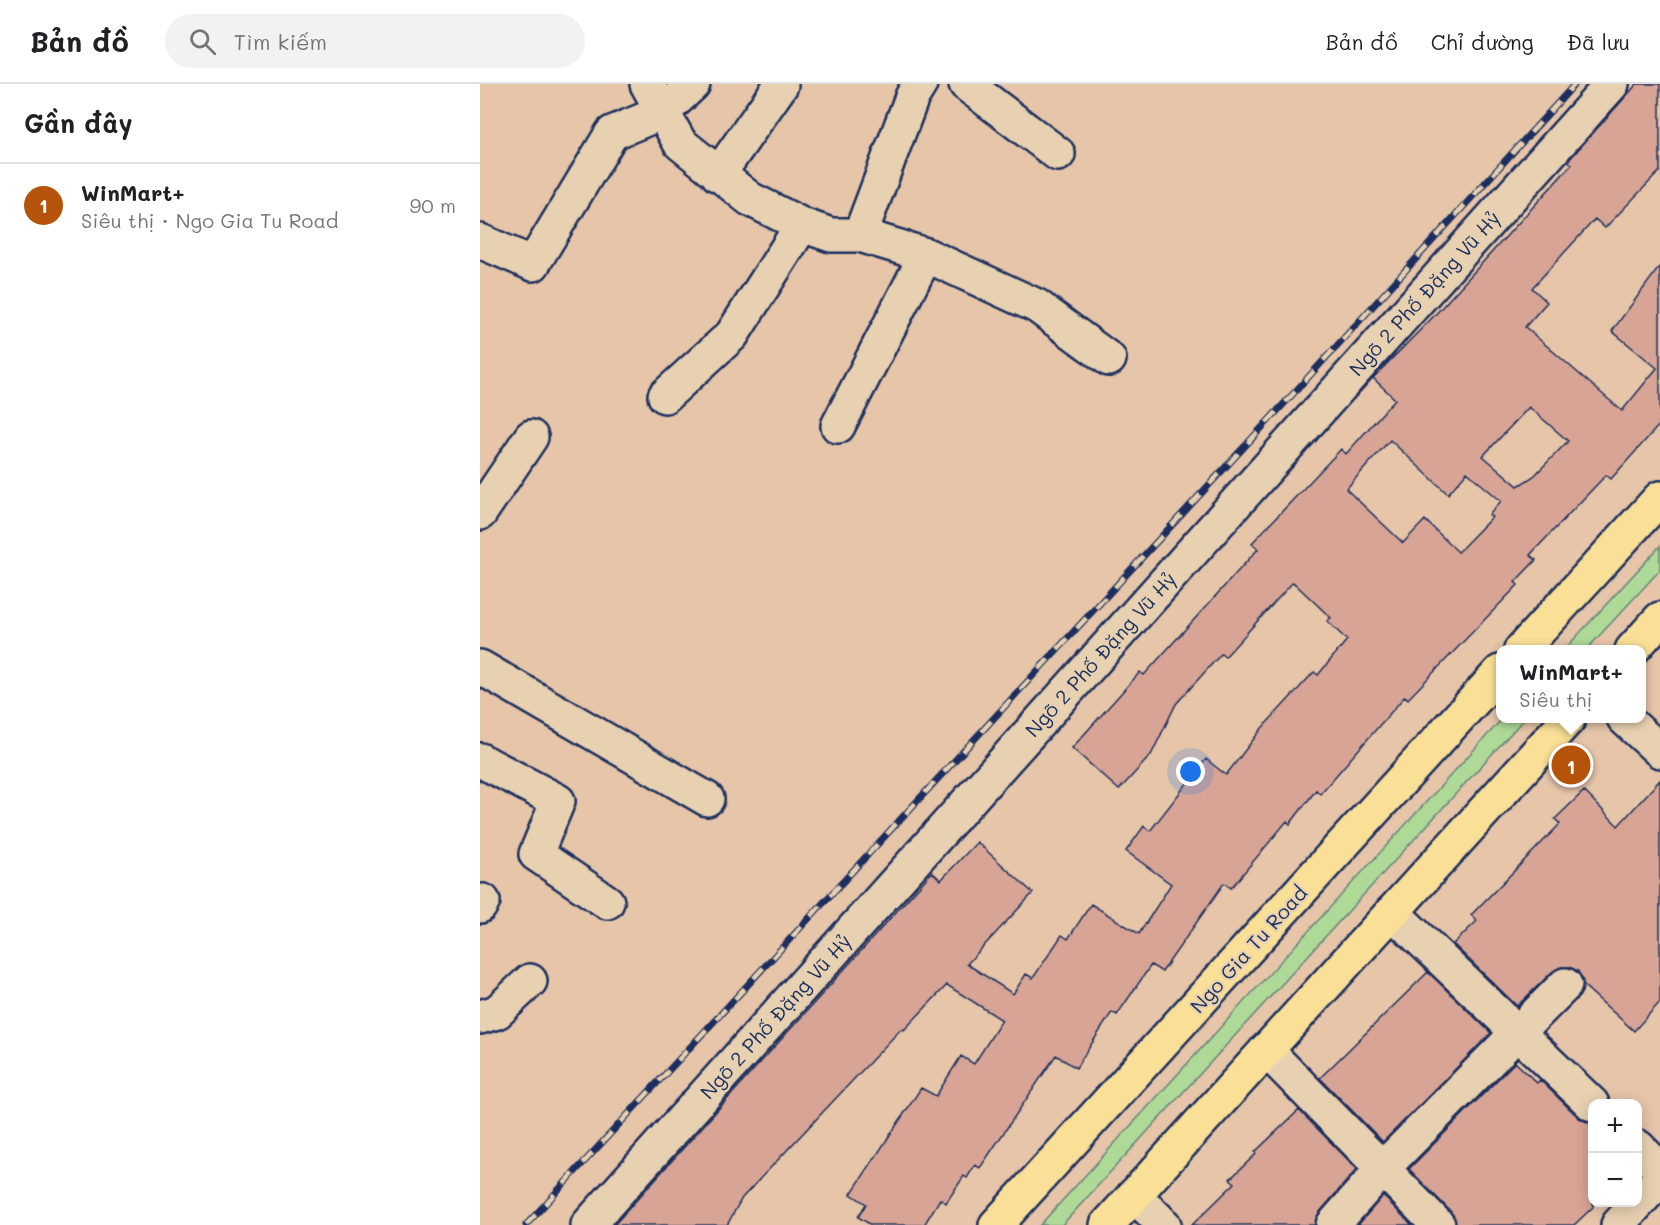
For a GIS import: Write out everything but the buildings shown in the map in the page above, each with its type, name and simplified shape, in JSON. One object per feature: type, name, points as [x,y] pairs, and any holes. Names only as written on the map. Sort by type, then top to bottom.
[{"type":"main road","points":[[1526,645],[1660,498]]},
{"type":"main road","points":[[1636,645],[1660,618]]},
{"type":"main road","name":"Ngo Gia Tu Road","points":[[996,1225],[1496,676]]},
{"type":"main road","points":[[1107,1225],[1564,723]]},
{"type":"street","points":[[647,84],[681,143],[750,199],[802,225],[831,235],[860,235],[926,255],[1037,306],[1109,359]]},
{"type":"street","points":[[480,241],[532,264],[612,133],[663,112],[693,84]]},
{"type":"street","points":[[860,235],[912,97],[920,84]]},
{"type":"street","points":[[966,84],[1058,154]]},
{"type":"street","name":"Ngõ 2 Phố Đặng Vũ Hỷ","points":[[588,1225],[1612,84]]},
{"type":"street","points":[[718,175],[781,85]]},
{"type":"street","points":[[665,396],[732,335],[802,225]]},
{"type":"street","points":[[838,426],[926,255]]},
{"type":"street","points":[[480,513],[531,437]]},
{"type":"street","points":[[480,667],[571,723],[707,799]]},
{"type":"street","points":[[1629,723],[1660,751]]},
{"type":"street","points":[[480,760],[558,801],[536,854],[607,902]]},
{"type":"street","points":[[1392,912],[1588,1099]]},
{"type":"street","points":[[480,1017],[497,1012],[530,981]]},
{"type":"street","points":[[1333,1225],[1383,1168],[1565,985]]},
{"type":"street","points":[[1266,1050],[1438,1225]]},
{"type":"street","points":[[1642,1151],[1660,1169]]},
{"type":"street","points":[[1618,1225],[1660,1179]]},
{"type":"street","points":[[1134,1195],[1164,1225]]},
{"type":"green space","points":[[1660,546],[1660,570],[1591,645],[1569,645]]},
{"type":"green space","points":[[1498,723],[1520,723],[1062,1225],[1040,1225]]},
{"type":"railway","points":[[526,1225],[1293,394],[1575,84]]},
{"type":"place","name":"WinMart+","points":[[1571,765]]}]
